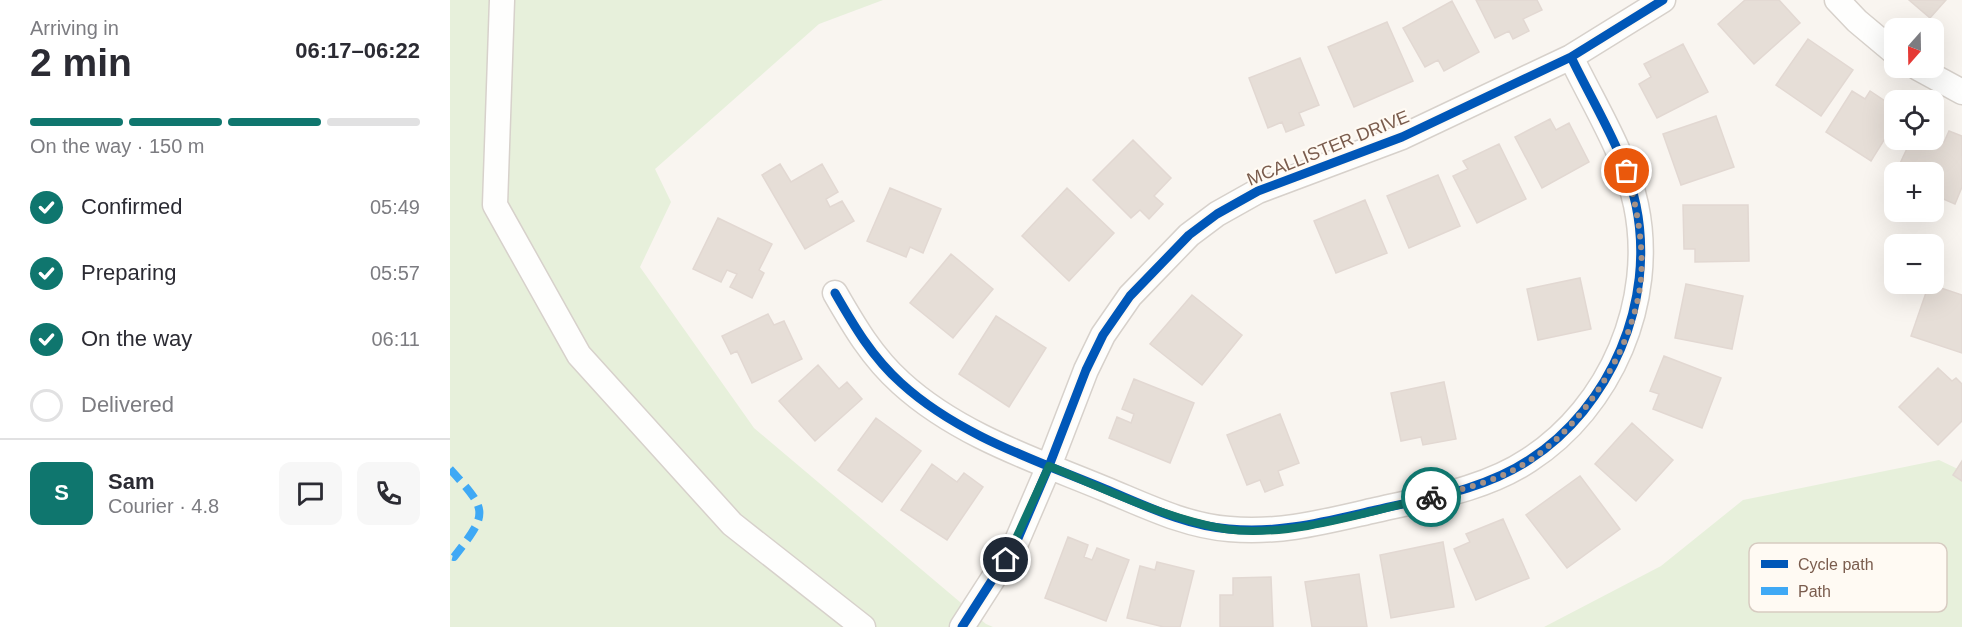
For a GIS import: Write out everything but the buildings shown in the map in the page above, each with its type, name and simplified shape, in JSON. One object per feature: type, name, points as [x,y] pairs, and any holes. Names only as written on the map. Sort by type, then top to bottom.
[{"type":"street","points":[[502,0],[495,205],[579,355],[732,524],[863,627]]},
{"type":"street","name":"MCALLISTER DRIVE","points":[[962,627],[1016,543],[1086,370],[1103,335],[1130,296],[1189,235],[1217,214],[1258,191],[1402,137],[1571,57],[1663,0]]},
{"type":"street","points":[[1837,0],[1884,44]]},
{"type":"street","points":[[835,293],[864,344],[901,383],[935,409],[968,430],[1171,516],[1227,529],[1296,529],[1473,487],[1528,461],[1570,428],[1599,390],[1630,327],[1641,279],[1637,208],[1627,171],[1571,57]]},
{"type":"street","points":[[1936,78],[1962,92]]},
{"type":"green space","points":[[450,0],[883,0],[819,24],[655,169],[671,202],[640,267],[754,428],[986,624],[993,627],[450,627]]},
{"type":"green space","points":[[1939,460],[1962,471],[1962,627],[1544,627],[1661,566],[1743,500]]},
{"type":"marked path","points":[[450,469],[472,494],[479,512],[473,530],[454,557],[450,556]]},
{"type":"cycle path","points":[[962,627],[1016,543],[1086,370],[1103,335],[1130,296],[1189,235],[1217,214],[1258,191],[1402,137],[1571,57],[1663,0]]},
{"type":"cycle path","points":[[835,293],[881,363],[901,383],[947,417],[998,445],[1150,508],[1197,524],[1248,530],[1303,526],[1475,486],[1529,460],[1558,438],[1583,411],[1604,381],[1621,349],[1633,314],[1639,278],[1641,241],[1636,205],[1617,148],[1571,57]]},
{"type":"way so far","points":[[1431,497],[1473,487],[1528,461],[1570,428],[1599,390],[1630,327],[1641,279],[1637,208],[1627,171]]},
{"type":"route","points":[[1006,560],[1029,516],[1049,466],[1171,516],[1227,529],[1296,529],[1431,497]]}]
